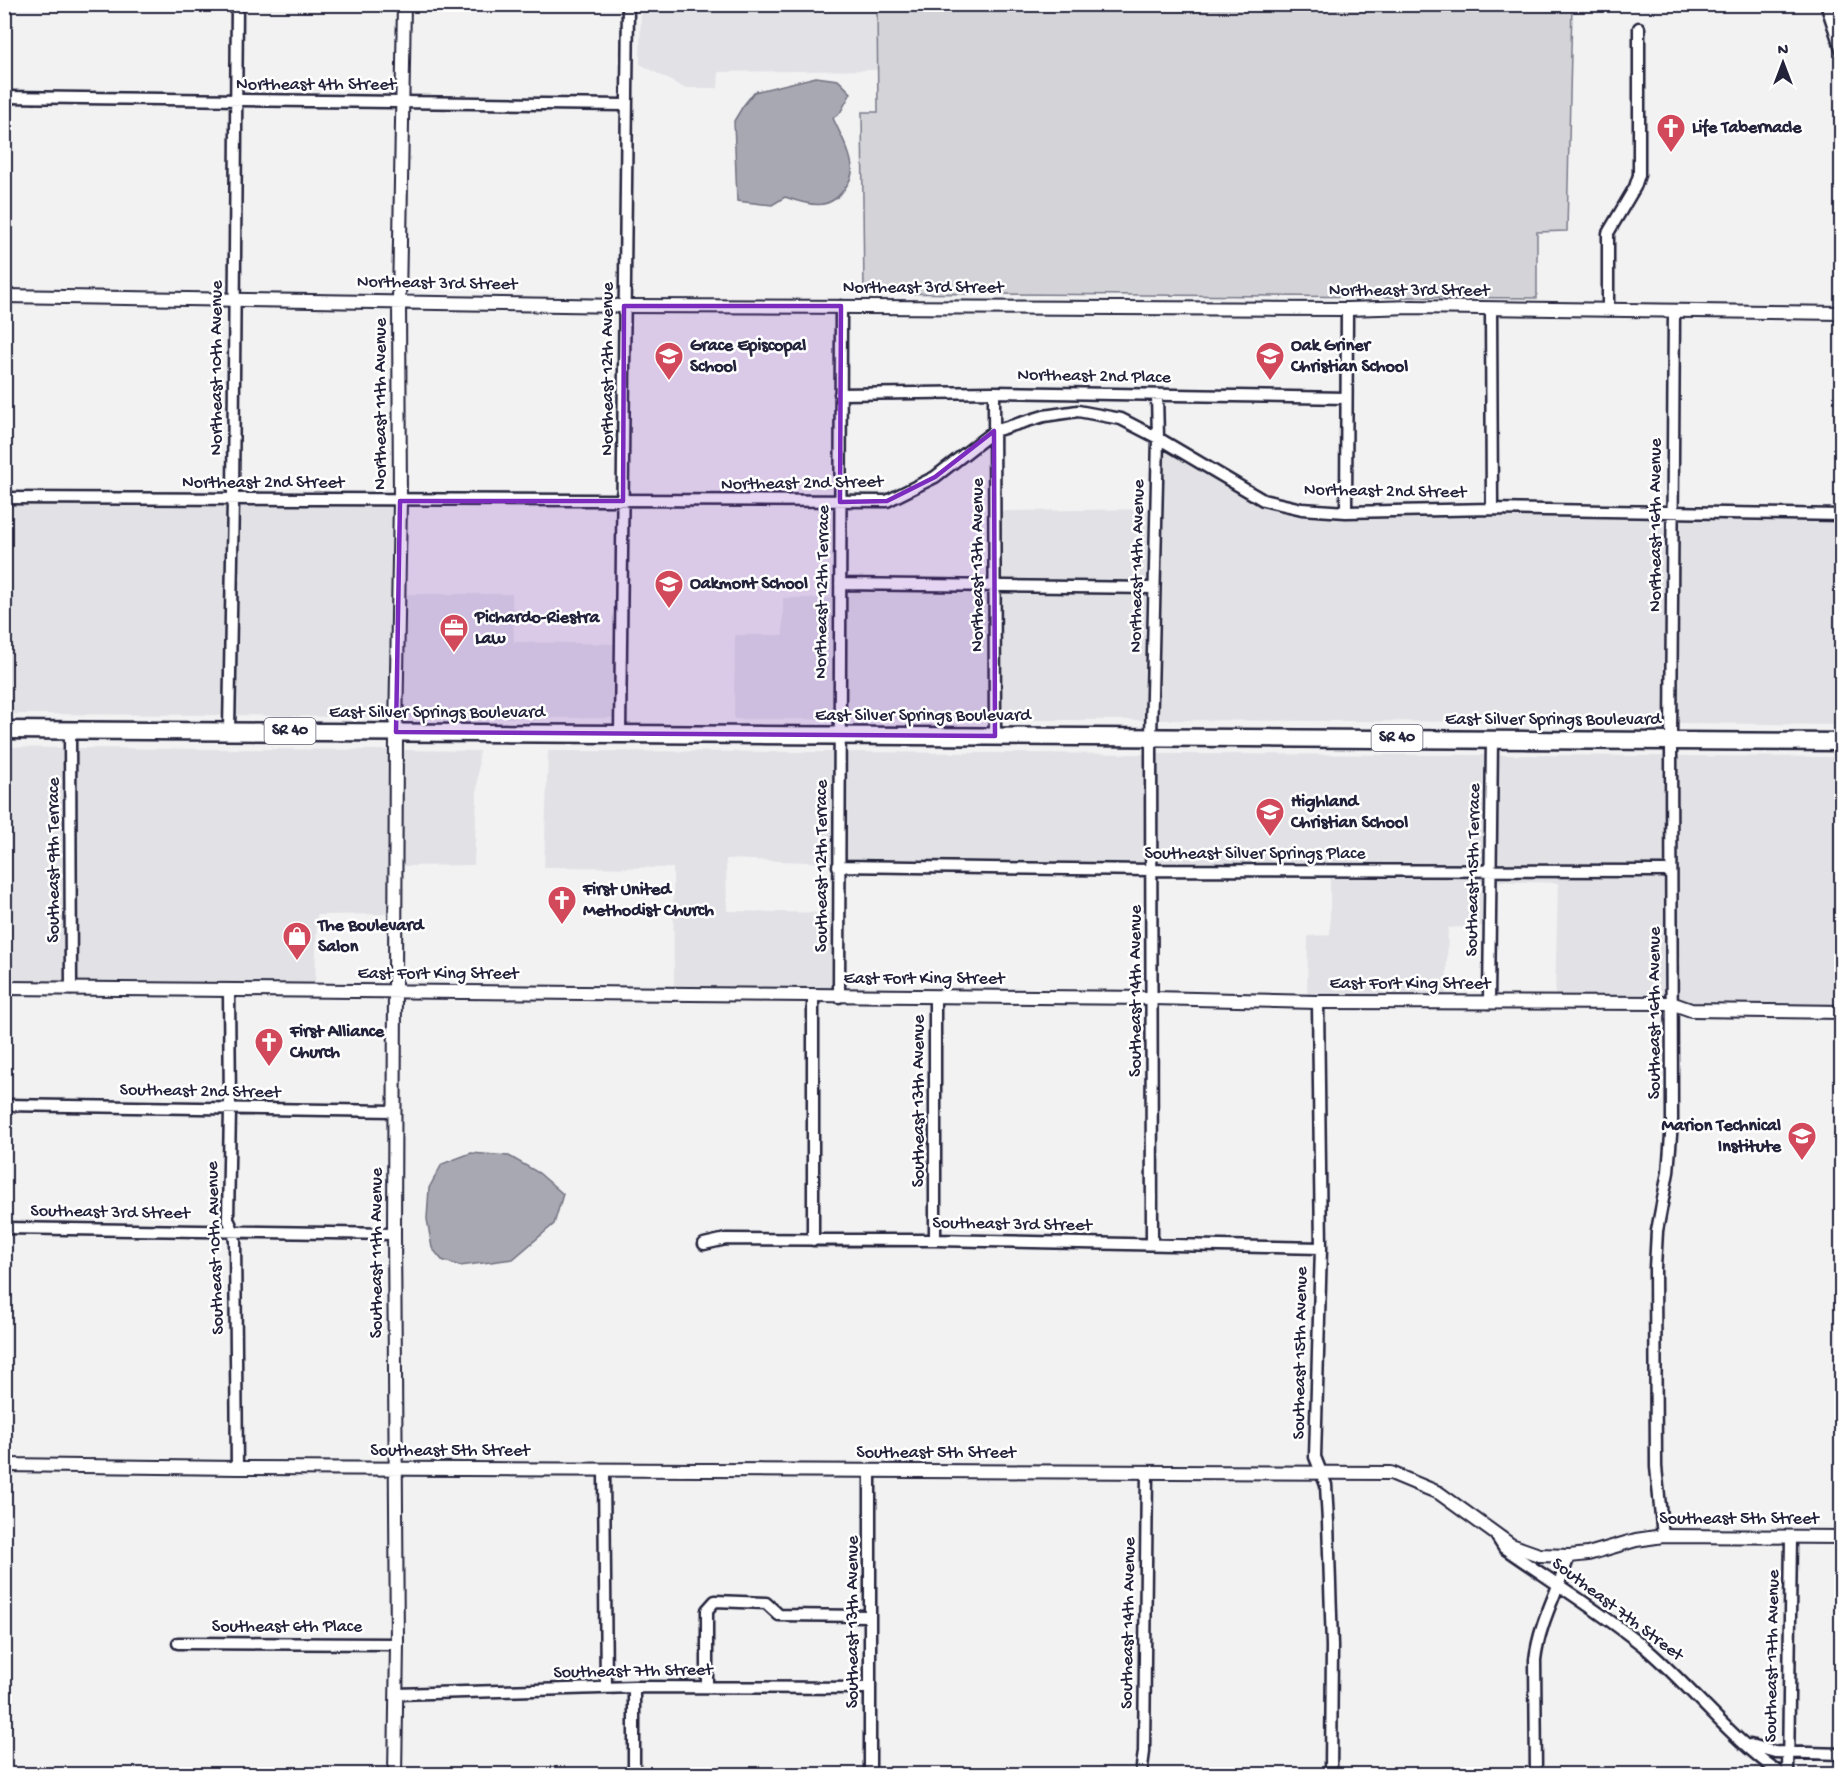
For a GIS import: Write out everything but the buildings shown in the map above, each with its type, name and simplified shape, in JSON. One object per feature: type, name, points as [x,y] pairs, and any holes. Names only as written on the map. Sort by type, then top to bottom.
[{"type":"main road","name":"East Silver Springs Boulevard","points":[[4,730],[1842,742]]},
{"type":"street","name":"Northeast 10th Avenue","points":[[229,731],[237,4]]},
{"type":"street","name":"Northeast 11th Avenue","points":[[396,732],[404,4]]},
{"type":"street","name":"Northeast 12th Avenue","points":[[620,734],[628,4]]},
{"type":"street","points":[[1826,4],[1841,47]]},
{"type":"street","points":[[1608,310],[1608,233],[1639,176],[1639,27]]},
{"type":"street","name":"Northeast 4th Street","points":[[4,97],[626,105]]},
{"type":"street","name":"Northeast 3rd Street","points":[[4,296],[624,306],[1347,309],[1412,307],[1842,313]]},
{"type":"street","name":"Northeast 12th Terrace","points":[[837,735],[841,306]]},
{"type":"street","points":[[1346,512],[1347,309]]},
{"type":"street","points":[[1491,309],[1492,509]]},
{"type":"street","name":"Northeast 16th Avenue","points":[[1671,740],[1674,311]]},
{"type":"street","name":"Northeast 2nd Place","points":[[840,394],[994,393],[1346,398]]},
{"type":"street","name":"Northeast 13th Avenue","points":[[994,393],[995,736]]},
{"type":"street","points":[[1073,394],[1073,411]]},
{"type":"street","name":"Northeast 14th Avenue","points":[[1151,737],[1157,395]]},
{"type":"street","name":"Northeast 2nd Street","points":[[4,498],[887,501],[936,477],[994,431],[1044,416],[1073,411],[1121,419],[1158,438],[1263,500],[1302,509],[1346,512],[1492,509],[1842,515]]},
{"type":"street","points":[[840,584],[1154,588]]},
{"type":"street","name":"Southeast 9th Terrace","points":[[70,730],[71,989]]},
{"type":"street","name":"Southeast 11th Avenue","points":[[395,1774],[397,1694],[394,1234],[397,992],[396,732]]},
{"type":"street","name":"Southeast 12th Terrace","points":[[837,735],[839,997]]},
{"type":"street","name":"Southeast 14th Avenue","points":[[1151,737],[1152,1244]]},
{"type":"street","name":"Southeast 15th Terrace","points":[[1489,1003],[1492,739]]},
{"type":"street","name":"Southeast 16th Avenue","points":[[1663,1536],[1656,1467],[1655,1268],[1657,1231],[1668,1172],[1672,1123],[1671,740]]},
{"type":"street","name":"Southeast Silver Springs Place","points":[[838,866],[1152,870],[1671,871]]},
{"type":"street","name":"East Fort King Street","points":[[4,988],[1153,998],[1318,1002],[1671,1003],[1691,1010],[1842,1012]]},
{"type":"street","name":"Southeast 10th Avenue","points":[[229,991],[228,1219],[234,1230],[237,1468]]},
{"type":"street","points":[[813,996],[813,1240]]},
{"type":"street","name":"Southeast 13th Avenue","points":[[935,997],[935,1240]]},
{"type":"street","name":"Southeast 15th Avenue","points":[[1318,1002],[1321,1248],[1315,1457],[1324,1474],[1329,1522],[1332,1646],[1331,1774]]},
{"type":"street","name":"Southeast 2nd Street","points":[[4,1105],[394,1111]]},
{"type":"street","name":"Southeast 3rd Street","points":[[4,1228],[394,1234]]},
{"type":"street","name":"Southeast 3rd Street","points":[[704,1244],[726,1239],[935,1240],[1321,1248]]},
{"type":"street","name":"Southeast 5th Street","points":[[4,1465],[1391,1473],[1439,1493],[1511,1545],[1539,1554],[1569,1556],[1608,1550],[1636,1540],[1663,1536],[1842,1537]]},
{"type":"street","points":[[604,1470],[606,1688]]},
{"type":"street","name":"Southeast 13th Avenue","points":[[870,1470],[870,1774]]},
{"type":"street","name":"Southeast 14th Avenue","points":[[1142,1774],[1148,1472]]},
{"type":"street","name":"Southeast 7th Street","points":[[1493,1532],[1504,1548],[1641,1645],[1690,1689],[1744,1743],[1782,1774]]},
{"type":"street","name":"Southeast 17th Avenue","points":[[1788,1774],[1791,1537]]},
{"type":"street","points":[[1536,1774],[1535,1660],[1537,1643],[1542,1624],[1569,1556]]},
{"type":"street","points":[[707,1687],[707,1610],[715,1601],[766,1602],[779,1615],[870,1616]]},
{"type":"street","name":"Southeast 6th Place","points":[[178,1643],[397,1644]]},
{"type":"street","points":[[634,1687],[634,1774]]},
{"type":"street","name":"Southeast 7th Street","points":[[397,1694],[634,1687],[869,1688]]},
{"type":"street","name":"Southeast 7th Street","points":[[1744,1743],[1767,1751],[1842,1754]]},
{"type":"highlighted area","points":[[624,306],[841,306],[840,502],[887,501],[935,477],[994,431],[995,736],[396,732],[400,501],[623,501]]},
{"type":"shaded area","points":[[641,5],[877,5],[878,70],[719,72],[718,88],[684,88],[640,64]]},
{"type":"shaded area","points":[[877,5],[1572,5],[1567,231],[1537,232],[1537,298],[864,293],[862,112],[878,112]]},
{"type":"shaded area","points":[[816,77],[838,80],[851,93],[840,113],[833,118],[851,161],[851,179],[841,194],[827,203],[803,203],[785,197],[772,205],[737,201],[734,121],[743,106],[754,92]]},
{"type":"shaded area","points":[[1163,447],[1261,505],[1301,514],[1340,518],[1492,515],[1668,518],[1666,723],[1157,720]]},
{"type":"shaded area","points":[[5,504],[228,504],[224,715],[5,714]]},
{"type":"shaded area","points":[[238,504],[395,506],[391,718],[234,715]]},
{"type":"shaded area","points":[[1151,509],[1149,582],[1000,579],[1000,511]]},
{"type":"shaded area","points":[[1678,518],[1841,521],[1841,725],[1676,723]]},
{"type":"shaded area","points":[[845,590],[990,590],[990,720],[843,719]]},
{"type":"shaded area","points":[[1000,590],[1149,594],[1147,720],[1000,720]]},
{"type":"shaded area","points":[[404,594],[512,594],[514,642],[617,644],[616,718],[401,718]]},
{"type":"shaded area","points":[[783,598],[835,598],[832,719],[734,719],[735,635],[783,635]]},
{"type":"shaded area","points":[[5,747],[65,748],[66,983],[5,983]]},
{"type":"shaded area","points":[[75,748],[391,750],[391,914],[317,915],[315,986],[76,983]]},
{"type":"shaded area","points":[[401,750],[479,751],[474,865],[402,866]]},
{"type":"shaded area","points":[[548,751],[832,752],[833,863],[726,859],[727,911],[833,913],[831,991],[674,989],[673,868],[544,867]]},
{"type":"shaded area","points":[[842,752],[1146,754],[1147,864],[843,860]]},
{"type":"shaded area","points":[[1157,754],[1487,755],[1484,865],[1157,864]]},
{"type":"shaded area","points":[[1497,755],[1666,756],[1666,865],[1495,865]]},
{"type":"shaded area","points":[[1676,756],[1841,757],[1841,1006],[1691,1005],[1676,998]]},
{"type":"shaded area","points":[[1309,876],[1484,877],[1484,926],[1448,928],[1446,997],[1307,996],[1308,936],[1330,935],[1330,877]]},
{"type":"shaded area","points":[[1494,877],[1666,877],[1666,997],[1555,997],[1558,883],[1494,881]]},
{"type":"shaded area","points":[[471,1153],[509,1156],[539,1173],[563,1194],[554,1224],[513,1259],[460,1266],[442,1260],[432,1248],[427,1219],[429,1188],[442,1164]]},
{"type":"place","name":"Life Tabernacle","points":[[1671,154]]},
{"type":"place","name":"Grace Episcopal School","points":[[669,382]]},
{"type":"place","name":"Oak Griner Christian School","points":[[1270,382]]},
{"type":"place","name":"Oakmont School","points":[[669,610]]},
{"type":"place","name":"Pichardo-Riestra Law","points":[[454,654]]},
{"type":"place","name":"Highland Christian School","points":[[1270,838]]},
{"type":"place","name":"First United Methodist Church","points":[[562,926]]},
{"type":"place","name":"The Boulevard Salon","points":[[297,962]]},
{"type":"place","name":"First Alliance Church","points":[[269,1068]]},
{"type":"place","name":"Marion Technical Institute","points":[[1802,1162]]}]
